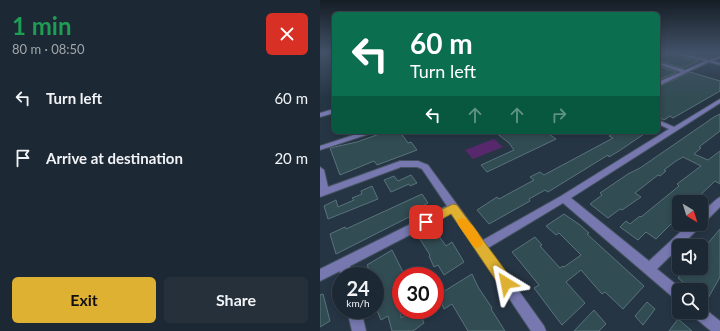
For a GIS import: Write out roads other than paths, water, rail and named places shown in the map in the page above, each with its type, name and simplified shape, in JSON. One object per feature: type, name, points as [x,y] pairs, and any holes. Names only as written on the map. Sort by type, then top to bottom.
[{"type":"street","points":[[672,67],[686,72]]},
{"type":"street","points":[[660,83],[696,67]]},
{"type":"street","points":[[480,248],[719,103]]},
{"type":"street","points":[[320,115],[332,112]]},
{"type":"street","points":[[660,123],[674,129]]},
{"type":"street","points":[[320,148],[364,134]]},
{"type":"street","points":[[320,170],[323,193],[400,164],[418,164],[425,167],[539,331]]},
{"type":"street","points":[[564,198],[672,289]]},
{"type":"street","points":[[708,212],[720,201]]},
{"type":"street","points":[[320,275],[453,208]]},
{"type":"street","points":[[649,269],[689,231]]},
{"type":"street","points":[[344,263],[345,267]]},
{"type":"street","points":[[356,319],[359,331]]},
{"type":"street","points":[[707,319],[720,330]]}]
